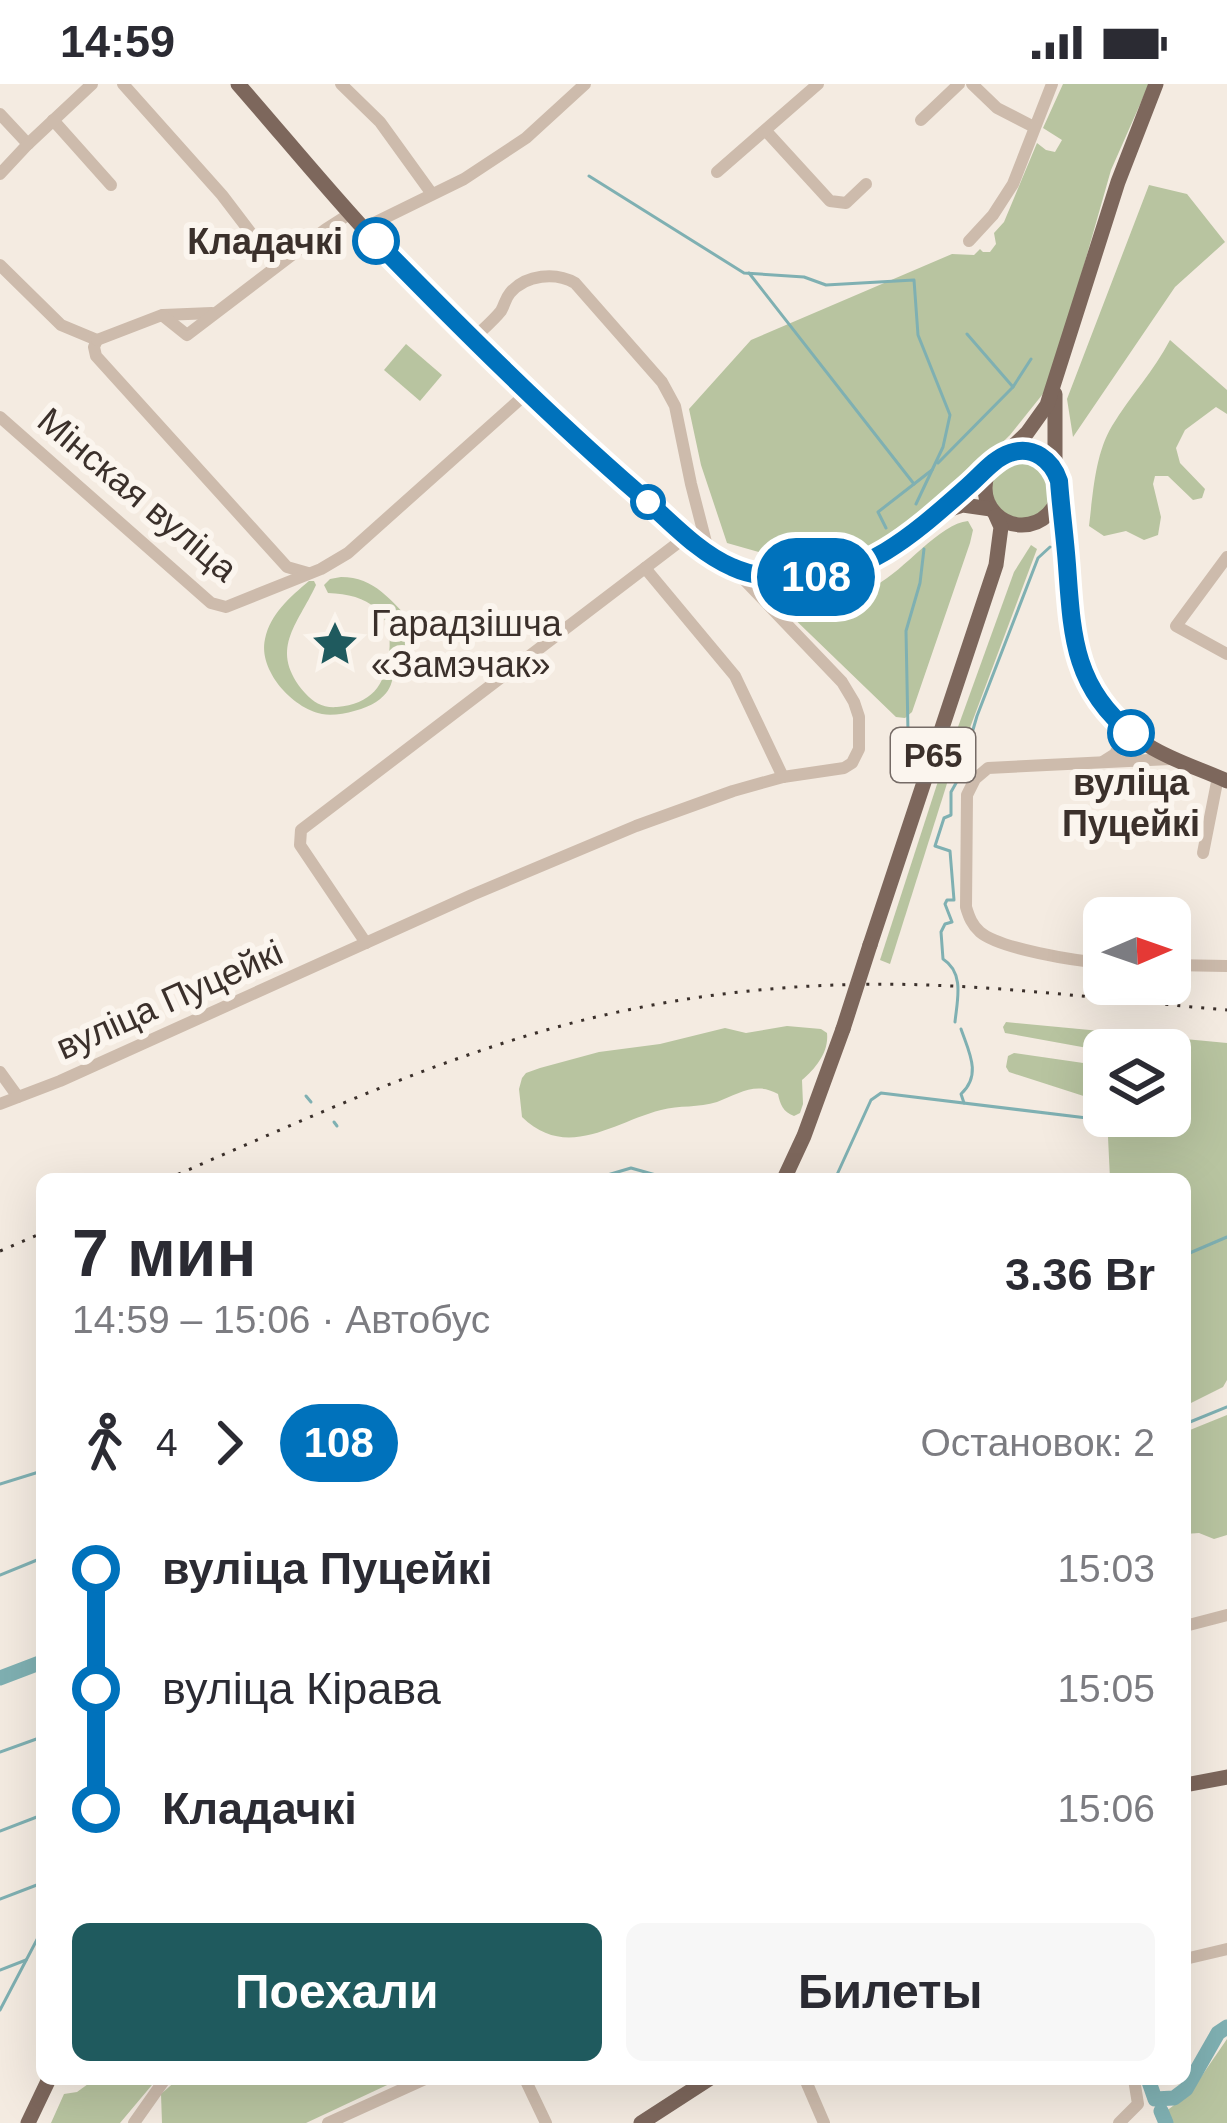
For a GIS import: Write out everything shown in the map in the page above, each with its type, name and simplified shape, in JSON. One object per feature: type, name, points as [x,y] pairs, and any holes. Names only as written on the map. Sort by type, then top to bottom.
[{"type":"main road","points":[[238,84],[364,228],[527,393],[709,554],[732,568],[778,578],[831,576],[887,552],[1027,433],[1047,405],[1118,182],[1156,84]]},
{"type":"main road","points":[[1056,379],[1055,471],[1080,666],[1106,711],[1134,735],[1172,759],[1222,779]]},
{"type":"main road","points":[[999,459],[1011,452],[1032,452],[1055,471]]},
{"type":"main road","name":"Р65","points":[[787,1173],[843,1029],[996,565],[1001,527],[985,489],[990,469],[999,459]]},
{"type":"main road","name":"Р65","points":[[996,565],[1015,537],[1052,512],[1060,492]]},
{"type":"main road","points":[[937,514],[963,505],[993,512],[1013,524],[1038,521],[1058,535],[1066,550]]},
{"type":"main road","points":[[1191,1784],[1227,1777]]},
{"type":"main road","points":[[28,2123],[46,2085]]},
{"type":"main road","points":[[640,2123],[700,2085]]},
{"type":"street","points":[[0,174],[92,84]]},
{"type":"street","points":[[123,84],[223,195],[276,266]]},
{"type":"street","points":[[341,84],[380,122],[432,194]]},
{"type":"street","points":[[364,228],[464,179],[526,138],[585,84]]},
{"type":"street","points":[[717,172],[818,84]]},
{"type":"street","points":[[921,120],[959,84]]},
{"type":"street","points":[[972,84],[997,108],[1034,127]]},
{"type":"street","points":[[969,241],[1013,184],[1052,84]]},
{"type":"street","points":[[0,114],[28,144]]},
{"type":"street","points":[[53,120],[111,185]]},
{"type":"street","points":[[766,131],[830,201],[846,203],[866,184]]},
{"type":"street","points":[[162,315],[187,335],[350,213]]},
{"type":"street","points":[[0,266],[61,325],[98,340]]},
{"type":"street","points":[[472,340],[519,286],[550,275],[575,283],[662,382],[675,406],[709,554]]},
{"type":"street","points":[[212,313],[162,315],[98,340],[96,356],[286,567],[308,573]]},
{"type":"street","name":"Мінская вуліца","points":[[0,417],[211,603],[226,607],[348,553],[527,393]]},
{"type":"street","points":[[366,943],[300,845],[301,830],[687,536]]},
{"type":"street","points":[[1227,556],[1176,626],[1227,654]]},
{"type":"street","points":[[645,568],[735,676],[784,777]]},
{"type":"street","name":"вуліца Пуцейкі","points":[[0,1104],[636,826],[733,790],[852,764],[859,749],[859,717],[842,682],[732,568]]},
{"type":"street","points":[[1103,761],[1120,745],[1106,711]]},
{"type":"street","points":[[1083,961],[995,941],[982,934],[968,916],[967,795],[988,768],[1172,759]]},
{"type":"street","points":[[1203,853],[1222,779]]},
{"type":"street","points":[[1191,965],[1227,966]]},
{"type":"street","points":[[0,1072],[18,1097]]},
{"type":"street","points":[[1191,1624],[1227,1615]]},
{"type":"street","points":[[1191,1958],[1227,1949]]},
{"type":"street","points":[[134,2123],[162,2085]]},
{"type":"street","points":[[328,2123],[412,2085]]},
{"type":"street","points":[[528,2085],[546,2123]]},
{"type":"street","points":[[808,2085],[824,2123]]},
{"type":"street","points":[[1130,2116],[1133,2085]]},
{"type":"green space","points":[[1063,84],[1149,84],[1111,170],[1050,385],[1010,435],[933,511],[876,546],[794,562],[727,543],[701,465],[689,409],[751,340],[952,254],[990,252],[996,244],[994,233],[1004,222],[1037,143],[1055,152],[1062,140],[1043,128]]},
{"type":"green space","points":[[1149,185],[1187,194],[1225,242],[1175,287],[1073,437],[1067,399]]},
{"type":"green space","points":[[1170,340],[1227,390],[1227,414],[1216,407],[1185,430],[1176,448],[1180,463],[1205,489],[1202,498],[1193,500],[1168,476],[1155,476],[1161,517],[1158,535],[1144,540],[1126,531],[1104,536],[1089,526],[1102,449],[1112,426]]},
{"type":"green space","points":[[406,344],[442,375],[420,401],[384,370]]},
{"type":"green space","points":[[1023,457],[1045,466],[1054,488],[1045,510],[1023,519],[1001,510],[992,488],[1001,466]]},
{"type":"green space","points":[[968,521],[973,530],[970,543],[912,712],[905,718],[896,717],[782,607],[865,590],[946,530]]},
{"type":"green space","points":[[1031,545],[1037,549],[968,733],[954,738],[1014,572]]},
{"type":"green space","points":[[341,577],[364,581],[390,599],[413,623],[413,642],[400,654],[383,696],[358,710],[322,714],[299,704],[280,686],[267,663],[265,639],[282,607],[314,581],[289,638],[288,664],[294,678],[308,697],[323,706],[349,705],[367,697],[380,684],[387,665],[388,627],[366,602],[328,593],[324,585]]},
{"type":"green space","points":[[941,772],[950,774],[890,964],[880,960]]},
{"type":"green space","points":[[1006,1022],[1083,1029],[1083,1047],[1005,1033]]},
{"type":"green space","points":[[787,1026],[827,1033],[820,1059],[802,1080],[803,1104],[794,1116],[783,1107],[778,1094],[762,1089],[710,1104],[661,1110],[573,1137],[539,1130],[522,1117],[522,1078],[540,1068],[725,1028],[746,1033]]},
{"type":"green space","points":[[1191,1040],[1227,1043],[1227,1380],[1223,1387],[1191,1403],[1191,1173],[1110,1173],[1108,1137],[1191,1137]]},
{"type":"green space","points":[[1008,1056],[1083,1063],[1083,1096],[1009,1072]]},
{"type":"green space","points":[[1227,1415],[1227,1535],[1214,1539],[1191,1534],[1191,1430]]},
{"type":"green space","points":[[1227,2039],[1227,2123],[1165,2123],[1161,2115],[1190,2093]]},
{"type":"green space","points":[[87,2085],[152,2085],[120,2123],[51,2123],[64,2094]]},
{"type":"green space","points":[[171,2085],[387,2085],[306,2123],[162,2123],[161,2094]]},
{"type":"waterway","points":[[589,176],[744,273],[804,277],[826,285],[914,280],[918,335],[950,415],[943,447],[916,504]]},
{"type":"waterway","points":[[749,273],[914,484]]},
{"type":"waterway","points":[[967,334],[1013,387],[1031,359]]},
{"type":"waterway","points":[[938,463],[1013,387]]},
{"type":"waterway","points":[[886,528],[878,512],[932,470]]},
{"type":"waterway","points":[[963,764],[1038,558],[1050,547]]},
{"type":"waterway","points":[[908,732],[906,631],[924,549]]},
{"type":"waterway","points":[[897,742],[901,740]]},
{"type":"waterway","points":[[955,1022],[957,980],[943,959],[941,932],[952,922],[945,904],[954,900],[950,851],[935,846],[944,818],[951,815],[951,792],[960,776]]},
{"type":"waterway","points":[[961,1029],[972,1071],[961,1094],[964,1103]]},
{"type":"waterway","points":[[838,1173],[871,1100],[881,1093],[1083,1118]]},
{"type":"waterway","points":[[306,1096],[311,1102]]},
{"type":"waterway","points":[[334,1122],[337,1126]]},
{"type":"waterway","points":[[614,1173],[631,1168],[649,1173]]},
{"type":"waterway","points":[[1191,1252],[1227,1237]]},
{"type":"waterway","points":[[1191,1422],[1227,1407]]},
{"type":"waterway","points":[[0,1484],[36,1473]]},
{"type":"waterway","points":[[0,1575],[36,1560]]},
{"type":"waterway","points":[[0,1678],[36,1664]]},
{"type":"waterway","points":[[0,1752],[36,1739]]},
{"type":"waterway","points":[[0,1831],[36,1817]]},
{"type":"waterway","points":[[0,1899],[36,1885]]},
{"type":"waterway","points":[[0,2010],[36,1941]]},
{"type":"waterway","points":[[0,1970],[26,1960]]},
{"type":"waterway","points":[[1191,2080],[1218,2033],[1227,2027]]},
{"type":"waterway","points":[[1150,2085],[1155,2099],[1174,2098],[1188,2085]]},
{"type":"waterway","points":[[1161,2111],[1166,2123]]},
{"type":"railway","points":[[181,1173],[360,1096],[507,1042],[591,1018],[696,998],[801,987],[934,985],[1227,1010]]},
{"type":"railway","points":[[0,1251],[36,1236]]},
{"type":"bus line","name":"108","points":[[376,241],[472,340],[601,461],[709,554],[732,568],[795,578],[852,570],[908,537],[1002,457],[1022,451],[1041,456],[1059,481],[1072,628],[1080,666],[1106,711],[1131,733]]},
{"type":"place","name":"Кладачкі","points":[[376,241]]},
{"type":"place","name":"Гарадзішча «Замэчак»","points":[[335,644]]},
{"type":"place","name":"вуліца Пуцейкі","points":[[1131,733]]}]
